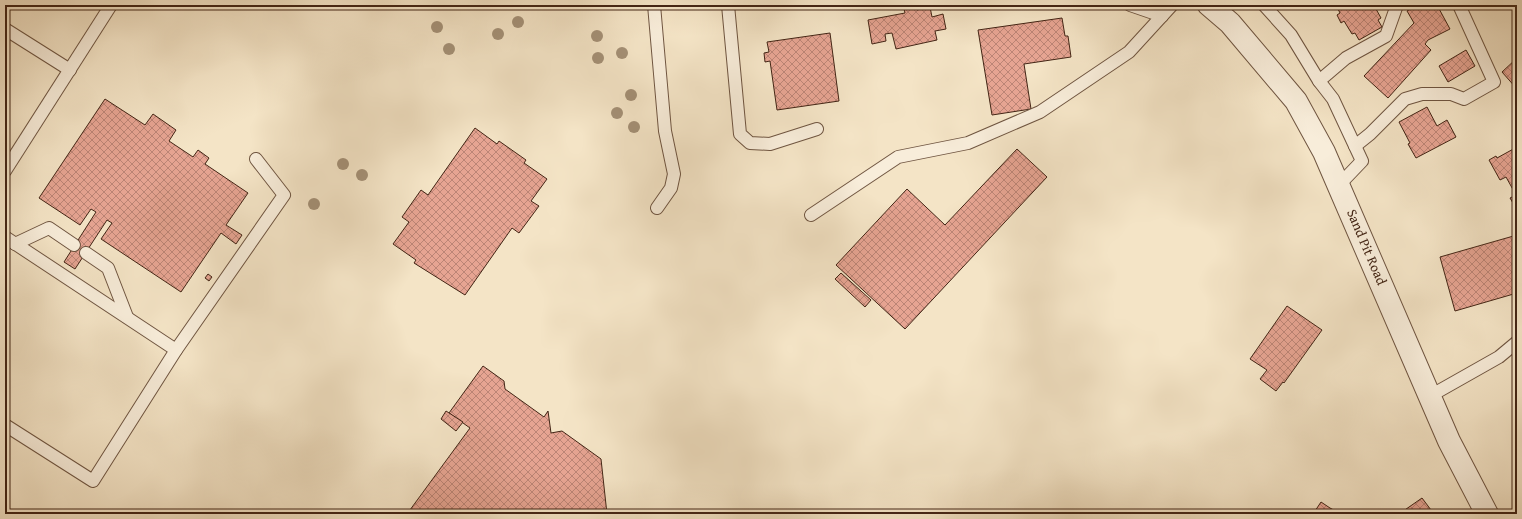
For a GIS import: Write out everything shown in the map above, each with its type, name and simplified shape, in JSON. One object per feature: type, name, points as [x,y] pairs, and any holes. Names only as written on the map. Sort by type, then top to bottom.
[{"type":"street","name":"Sand Pit Road","points":[[1209,5],[1230,23],[1296,101],[1324,152],[1449,441],[1487,514]]},
{"type":"lane","points":[[6,166],[111,5]]},
{"type":"lane","points":[[654,5],[665,131],[674,174],[671,188],[657,208]]},
{"type":"lane","points":[[728,5],[740,134],[750,143],[770,144],[818,129]]},
{"type":"lane","points":[[1130,5],[1162,16]]},
{"type":"lane","points":[[811,215],[898,157],[968,143],[1040,112],[1129,52],[1172,5]]},
{"type":"lane","points":[[1264,5],[1291,35],[1319,81],[1333,99],[1362,161],[1339,184]]},
{"type":"lane","points":[[1319,81],[1346,58],[1386,36],[1397,5]]},
{"type":"lane","points":[[1355,146],[1370,134],[1405,99],[1422,94],[1451,94],[1464,99],[1494,82],[1459,5]]},
{"type":"lane","points":[[5,29],[70,70]]},
{"type":"lane","points":[[5,425],[93,482],[176,350],[284,195],[256,159]]},
{"type":"lane","points":[[10,241],[49,228],[74,245]]},
{"type":"lane","points":[[10,241],[176,350]]},
{"type":"lane","points":[[86,253],[108,268],[127,317]]},
{"type":"lane","points":[[1430,396],[1499,357],[1517,342]]},
{"type":"building","points":[[1336,5],[1379,5],[1380,7],[1376,9],[1381,18],[1378,20],[1382,27],[1359,40],[1355,33],[1352,34],[1344,21],[1341,23],[1337,15],[1340,13]]},
{"type":"building","points":[[1418,5],[1437,5],[1450,29],[1428,40],[1425,44],[1431,50],[1388,98],[1364,76],[1414,23],[1407,11]]},
{"type":"building","points":[[917,6],[917,10],[930,7],[932,17],[943,14],[946,29],[935,31],[937,40],[896,49],[892,33],[885,34],[886,41],[872,44],[868,20],[905,13],[904,9]]},
{"type":"building","points":[[1062,18],[1065,36],[1068,36],[1071,57],[1024,64],[1031,109],[992,115],[978,30]]},
{"type":"building","points":[[830,33],[839,101],[777,110],[770,61],[765,62],[764,53],[769,52],[767,42]]},
{"type":"building","points":[[1466,50],[1475,66],[1448,82],[1439,66]]},
{"type":"building","points":[[1517,58],[1517,89],[1502,72]]},
{"type":"building","points":[[105,99],[145,125],[153,114],[176,130],[169,141],[193,157],[198,150],[209,158],[205,164],[248,193],[226,225],[242,235],[236,244],[221,233],[181,292],[101,239],[112,223],[107,220],[75,269],[64,262],[96,212],[91,209],[80,225],[39,198]]},
{"type":"building","points":[[1427,107],[1437,126],[1447,120],[1456,137],[1416,158],[1408,144],[1410,143],[1399,122]]},
{"type":"building","points":[[475,128],[497,144],[499,141],[526,160],[524,163],[547,179],[531,201],[539,206],[519,233],[512,228],[465,295],[414,263],[416,260],[393,244],[409,222],[402,217],[421,190],[428,195]]},
{"type":"building","points":[[1517,147],[1517,210],[1510,198],[1516,195],[1506,177],[1500,180],[1489,160],[1496,156],[1497,158]]},
{"type":"building","points":[[1017,149],[1047,177],[905,329],[836,265],[907,189],[945,225]]},
{"type":"building","points":[[1517,235],[1517,293],[1455,311],[1440,257]]},
{"type":"building","points":[[841,273],[871,300],[865,307],[835,279]]},
{"type":"building","points":[[208,274],[212,277],[209,281],[205,278]]},
{"type":"building","points":[[1287,306],[1322,330],[1284,383],[1283,382],[1276,391],[1260,379],[1267,370],[1250,359]]},
{"type":"building","points":[[483,366],[504,381],[505,389],[544,417],[548,411],[551,433],[562,431],[601,459],[607,514],[407,514],[470,428],[449,413]]},
{"type":"building","points":[[446,411],[463,422],[456,431],[441,419]]},
{"type":"building","points":[[1422,498],[1434,514],[1399,514]]},
{"type":"building","points":[[1321,502],[1330,508],[1341,514],[1313,514]]}]
